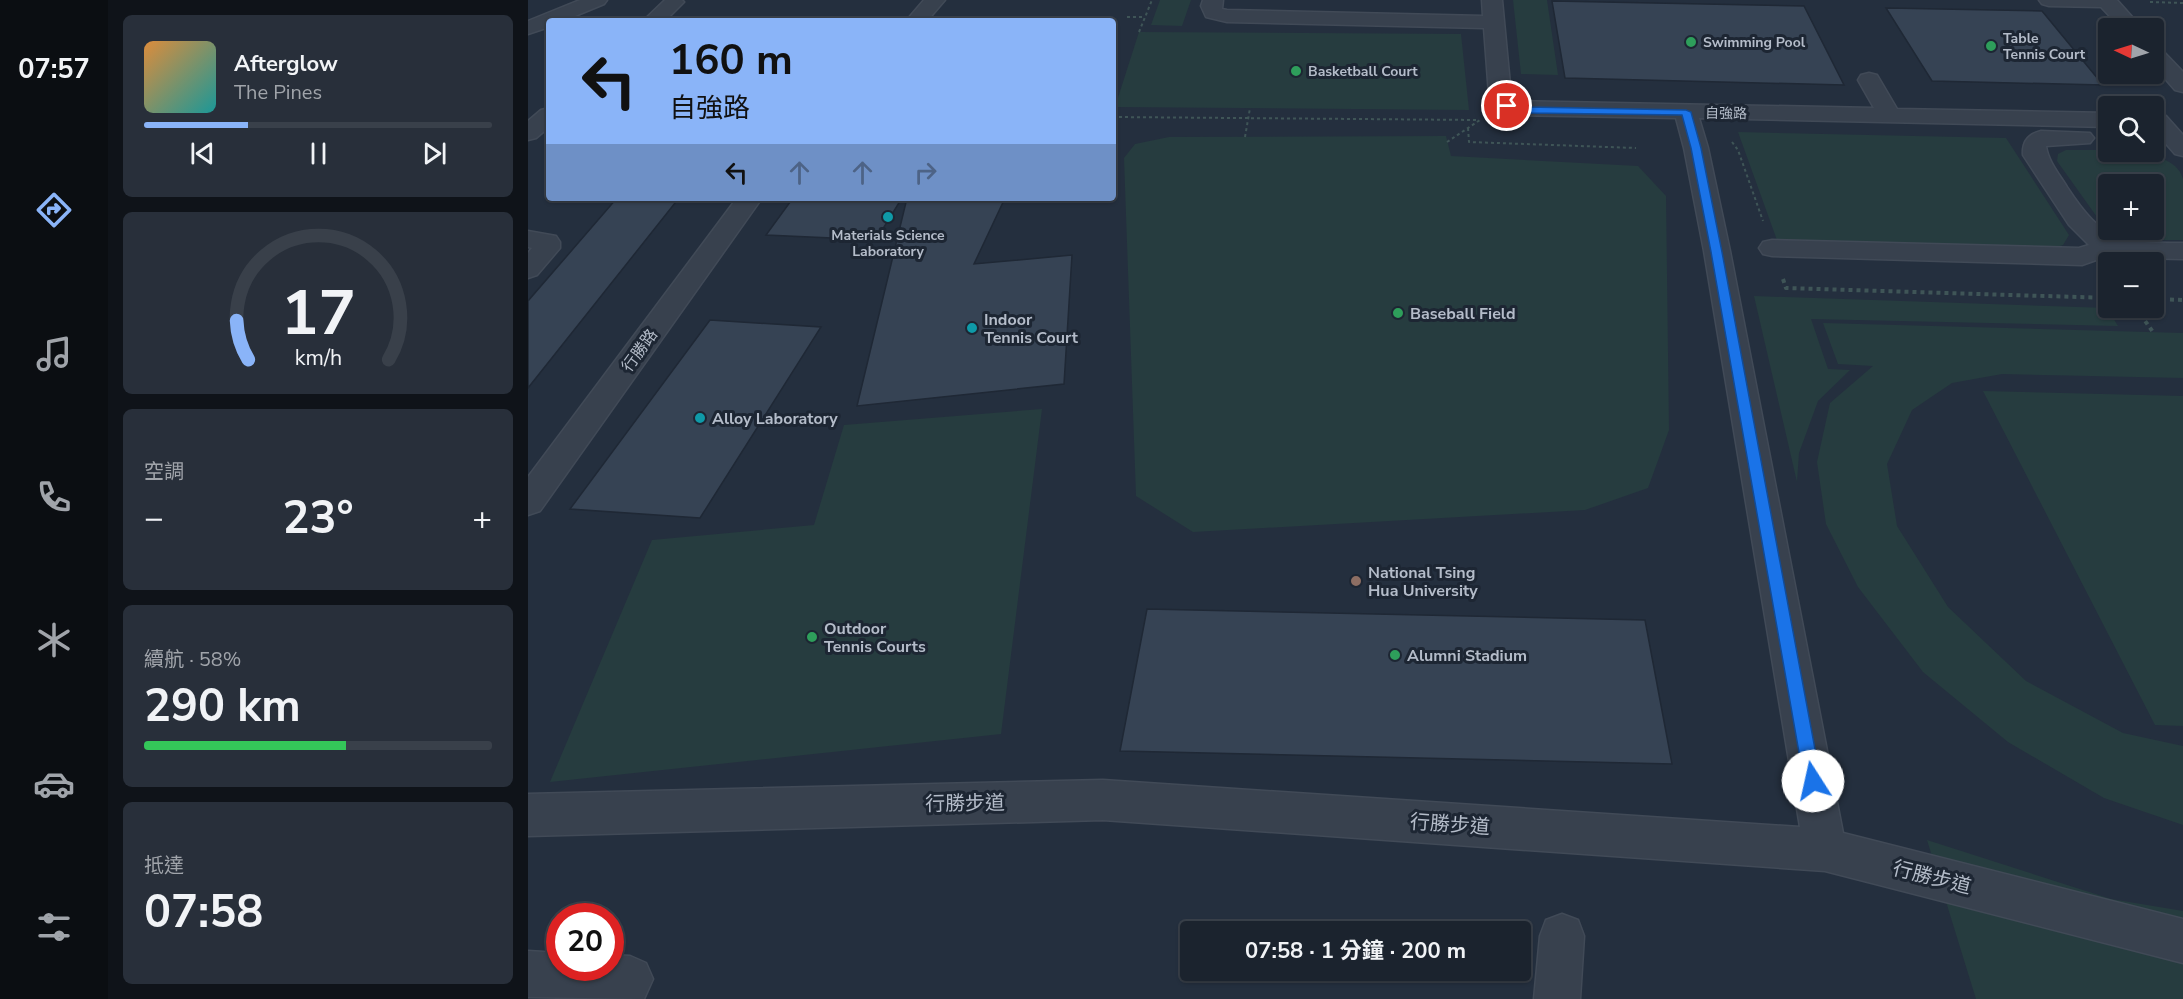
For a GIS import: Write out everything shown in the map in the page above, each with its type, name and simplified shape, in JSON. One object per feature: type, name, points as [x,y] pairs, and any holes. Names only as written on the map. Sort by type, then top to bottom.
[{"type":"lane","points":[[553,18],[597,0]]},
{"type":"lane","points":[[919,18],[935,0]]},
{"type":"lane","points":[[1213,0],[1211,6],[1213,13],[1227,16],[1493,22],[1492,0]]},
{"type":"lane","points":[[2049,0],[2107,1],[2123,18]]},
{"type":"lane","points":[[656,18],[674,2]]},
{"type":"lane","points":[[528,28],[546,21]]},
{"type":"lane","name":"自強路","points":[[1493,22],[1500,95],[1507,106],[1527,110],[2098,120]]},
{"type":"lane","points":[[2164,64],[2183,86]]},
{"type":"lane","points":[[1869,80],[1889,115]]},
{"type":"lane","points":[[1686,112],[1696,148],[1717,252],[1825,850]]},
{"type":"lane","points":[[2002,117],[2041,138],[2098,139]]},
{"type":"lane","points":[[528,134],[546,118]]},
{"type":"lane","points":[[2164,126],[2183,121]]},
{"type":"lane","points":[[2164,137],[2174,147],[2183,151]]},
{"type":"lane","points":[[2041,138],[2034,145],[2035,155],[2092,235],[2112,245],[2136,250],[2183,251]]},
{"type":"lane","points":[[528,141],[546,142]]},
{"type":"lane","name":"行勝路","points":[[528,502],[748,201]]},
{"type":"lane","points":[[528,239],[547,242],[547,248],[528,269]]},
{"type":"lane","points":[[1772,248],[2082,257],[2112,245]]},
{"type":"lane","name":"行勝步道","points":[[528,815],[1104,800],[1825,850],[2183,941]]},
{"type":"lane","points":[[1557,999],[1562,936]]},
{"type":"lane","points":[[528,974],[630,979],[620,999]]},
{"type":"path","points":[[1139,32],[1152,0]]},
{"type":"path","points":[[1127,17],[1145,17]]},
{"type":"path","points":[[1245,137],[1250,108]]},
{"type":"path","points":[[1116,115],[1481,120],[1447,142]]},
{"type":"path","points":[[1468,128],[1469,142],[1636,148]]},
{"type":"path","points":[[1738,150],[1786,288],[2098,298]]},
{"type":"path","points":[[2164,299],[2183,300]]},
{"type":"path","points":[[2143,318],[2153,332]]},
{"type":"green space","points":[[1160,0],[1191,0],[1182,26],[1151,25]]},
{"type":"green space","points":[[1513,0],[1547,0],[1558,75],[1521,74]]},
{"type":"green space","name":"Basketball Court","points":[[1139,32],[1461,34],[1469,110],[1116,107]]},
{"type":"green space","points":[[1738,132],[2006,138],[2069,235],[2063,245],[2052,249],[1778,243]]},
{"type":"green space","name":"Baseball Field","points":[[1446,136],[1451,156],[1638,166],[1666,196],[1669,430],[1648,488],[1585,510],[1193,532],[1136,496],[1124,158],[1135,144],[1169,137]]},
{"type":"green space","points":[[2066,150],[2098,150],[2098,162],[2164,162],[2164,160],[2177,168],[2183,179],[2183,240],[2164,240],[2164,174],[2098,174],[2098,218],[2057,161],[2058,154]]},
{"type":"green space","points":[[1754,296],[2098,308],[2098,318],[2113,318],[2118,326],[1811,319],[1828,369],[1850,370],[1818,401],[1799,453],[1797,482]]},
{"type":"green space","points":[[1823,323],[2183,333],[2183,378],[2002,374],[1952,383],[1912,410],[1887,464],[1897,526],[1948,607],[2026,681],[2123,733],[2183,746],[2183,825],[2104,798],[2008,742],[1923,672],[1858,587],[1826,524],[1817,462],[1830,403],[1873,366],[1838,364]]},
{"type":"green space","points":[[1983,391],[2183,396],[2183,726],[2155,725]]},
{"type":"green space","name":"Outdoor Tennis Courts","points":[[1042,409],[1001,734],[550,782],[652,540],[814,525],[844,425]]},
{"type":"green space","points":[[1927,840],[2111,899],[2183,911],[2183,999],[1976,999]]},
{"type":"building","name":"Swimming Pool","points":[[1552,1],[1804,6],[1844,85],[1565,78]]},
{"type":"building","name":"Table Tennis Court","points":[[1886,8],[2042,11],[2098,79],[2098,84],[2103,85],[1932,81]]},
{"type":"building","points":[[614,201],[677,201],[528,388],[528,301]]},
{"type":"building","points":[[791,201],[900,201],[876,240],[766,235]]},
{"type":"building","name":"Indoor Tennis Court","points":[[906,201],[1004,201],[974,264],[1072,255],[1064,384],[857,406]]},
{"type":"building","name":"Alloy Laboratory","points":[[710,320],[821,327],[700,518],[570,509]]},
{"type":"building","name":"Alumni Stadium","points":[[1147,609],[1645,620],[1672,764],[1120,751]]},
{"type":"place","name":"Swimming Pool","points":[[1691,42]]},
{"type":"place","name":"Table Tennis Court","points":[[1991,46]]},
{"type":"place","name":"Basketball Court","points":[[1296,71]]},
{"type":"place","name":"Materials Science Laboratory","points":[[888,217]]},
{"type":"place","name":"Baseball Field","points":[[1398,313]]},
{"type":"place","name":"Indoor Tennis Court","points":[[972,328]]},
{"type":"place","name":"Alloy Laboratory","points":[[700,418]]},
{"type":"place","name":"National Tsing Hua University","points":[[1356,581]]},
{"type":"place","name":"Outdoor Tennis Courts","points":[[812,637]]},
{"type":"place","name":"Alumni Stadium","points":[[1395,655]]},
{"type":"route","points":[[1507,106],[1527,110],[1686,112],[1696,148],[1717,252],[1813,781]]}]
